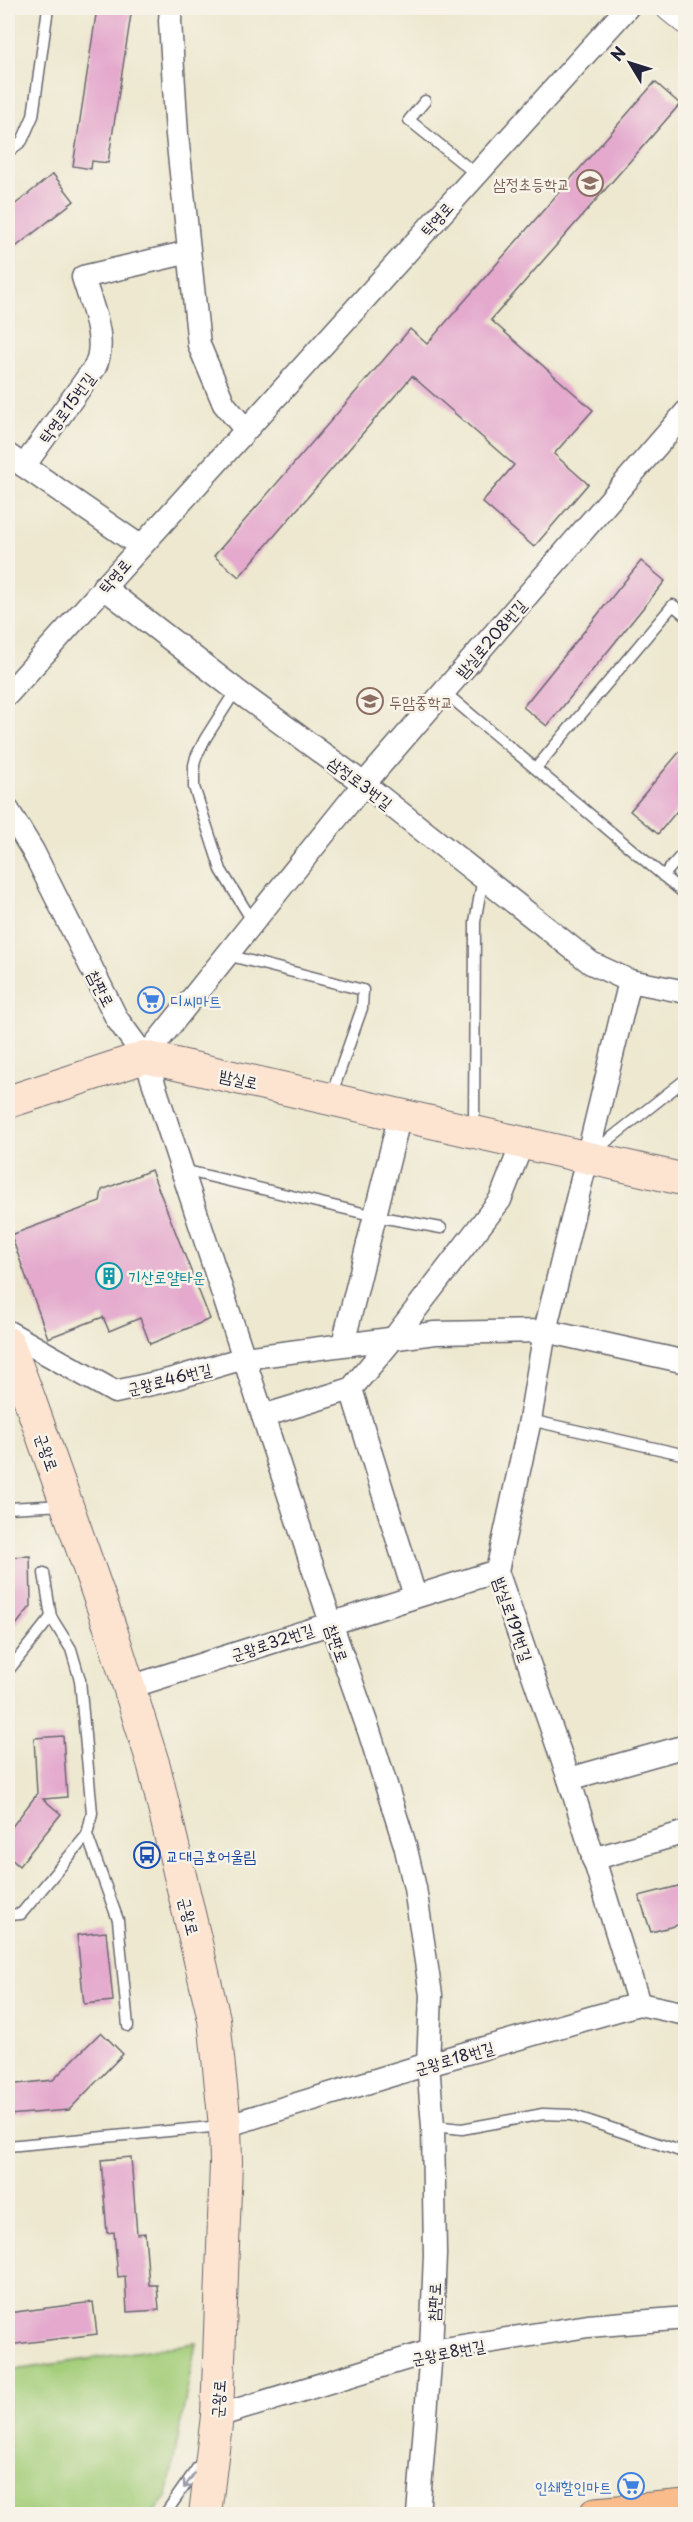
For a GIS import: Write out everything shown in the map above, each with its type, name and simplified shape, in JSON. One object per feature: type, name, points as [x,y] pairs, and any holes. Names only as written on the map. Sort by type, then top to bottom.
[{"type":"main road","name":"밤실로","points":[[145,1057],[686,1180]]},
{"type":"main road","points":[[8,1102],[145,1057]]},
{"type":"main road","name":"군왕로","points":[[9,1345],[130,1687],[154,1766],[213,2019],[225,2126],[226,2173],[215,2431],[205,2514]]},
{"type":"main road","points":[[596,2514],[686,2506]]},
{"type":"street","name":"탁영로","points":[[9,688],[627,8]]},
{"type":"street","points":[[670,8],[686,21]]},
{"type":"street","points":[[171,14],[177,135],[199,345],[224,404],[245,429]]},
{"type":"street","name":"탁영로15번길","points":[[140,546],[16,461],[95,367],[101,355],[100,340],[83,277],[189,252]]},
{"type":"street","name":"밤실로208번길","points":[[145,1057],[364,784],[686,412]]},
{"type":"street","name":"삼정로3번길","points":[[103,587],[236,690],[364,784],[591,963],[630,981],[686,992]]},
{"type":"street","name":"참판로","points":[[8,810],[33,851],[117,1019],[145,1057],[405,1845],[415,1888],[431,1995],[428,2064],[433,2126],[435,2255],[431,2351],[418,2514]]},
{"type":"street","points":[[586,1157],[630,981]]},
{"type":"street","points":[[343,1344],[400,1115]]},
{"type":"street","points":[[263,1416],[351,1389],[500,1200],[522,1144]]},
{"type":"street","name":"밤실로191번길","points":[[586,1157],[545,1331],[530,1420],[497,1571],[569,1779],[639,2004]]},
{"type":"street","name":"군왕로46번길","points":[[9,1345],[115,1392],[169,1380],[244,1358],[435,1333],[545,1331],[686,1362]]},
{"type":"street","points":[[351,1389],[415,1596]]},
{"type":"street","name":"군왕로32번길","points":[[130,1687],[497,1571]]},
{"type":"street","points":[[569,1779],[686,1746]]},
{"type":"street","points":[[593,1859],[686,1832]]},
{"type":"street","name":"군왕로18번길","points":[[225,2126],[428,2064],[639,2004],[686,2014]]},
{"type":"street","name":"군왕로8번길","points":[[215,2431],[431,2351],[588,2326],[686,2318]]},
{"type":"lane","points":[[8,152],[22,141],[33,116],[48,8]]},
{"type":"lane","points":[[424,101],[409,120],[476,174]]},
{"type":"lane","points":[[536,768],[673,605],[686,616]]},
{"type":"lane","points":[[236,690],[196,757],[194,788],[221,870],[253,922]]},
{"type":"lane","points":[[444,692],[686,894]]},
{"type":"lane","points":[[663,876],[686,850]]},
{"type":"lane","points":[[474,1133],[475,922],[483,878]]},
{"type":"lane","points":[[227,955],[363,990],[362,1008],[330,1099]]},
{"type":"lane","points":[[586,1157],[686,1079]]},
{"type":"lane","points":[[183,1170],[375,1216],[441,1228]]},
{"type":"lane","points":[[530,1420],[683,1454]]},
{"type":"lane","points":[[8,1508],[66,1505]]},
{"type":"lane","points":[[8,1915],[21,1914],[87,1835],[92,1813],[80,1680],[71,1649],[51,1617],[44,1573]]},
{"type":"lane","points":[[8,1671],[51,1617]]},
{"type":"lane","points":[[87,1835],[118,1920],[128,2026]]},
{"type":"lane","points":[[433,2126],[462,2129],[543,2114],[571,2115],[686,2153]]},
{"type":"lane","points":[[8,2146],[225,2126]]},
{"type":"lane","points":[[165,2514],[215,2431]]},
{"type":"green space","points":[[196,2343],[167,2496],[154,2512],[151,2514],[8,2514],[8,2371]]},
{"type":"building","points":[[97,8],[132,8],[108,163],[92,161],[91,169],[73,166]]},
{"type":"building","points":[[655,82],[680,104],[491,320],[593,410],[554,454],[588,484],[534,547],[482,502],[514,465],[412,376],[239,577],[214,556],[410,329],[427,344]]},
{"type":"building","points":[[53,174],[74,201],[8,253],[8,210]]},
{"type":"building","points":[[641,561],[665,581],[547,726],[523,707]]},
{"type":"building","points":[[686,744],[686,800],[658,834],[630,811]]},
{"type":"building","name":"기산로얄타운","points":[[151,1170],[210,1319],[150,1344],[140,1318],[109,1331],[103,1317],[48,1338],[11,1235],[100,1202],[102,1190]]},
{"type":"building","points":[[30,1556],[31,1606],[8,1635],[8,1557]]},
{"type":"building","points":[[63,1736],[67,1797],[43,1799],[61,1814],[19,1866],[8,1856],[8,1832],[37,1794],[34,1738]]},
{"type":"building","points":[[686,1884],[686,1923],[651,1932],[639,1896]]},
{"type":"building","points":[[106,1932],[113,2001],[84,2004],[77,1935]]},
{"type":"building","points":[[101,2032],[123,2054],[69,2110],[8,2115],[8,2085],[53,2080]]},
{"type":"building","points":[[131,2157],[137,2234],[145,2233],[149,2285],[157,2285],[159,2310],[127,2312],[125,2276],[118,2277],[114,2232],[107,2233],[101,2160]]},
{"type":"building","points":[[93,2302],[97,2334],[8,2345],[8,2313]]},
{"type":"place","name":"삼정초등학교","points":[[590,183]]},
{"type":"place","name":"두암중학교","points":[[370,701]]},
{"type":"place","name":"디씨마트","points":[[151,1000]]},
{"type":"place","name":"기산로얄타운","points":[[109,1276]]},
{"type":"place","name":"교대금호어울림","points":[[147,1855]]},
{"type":"place","name":"인쇄할인마트","points":[[631,2486]]}]
